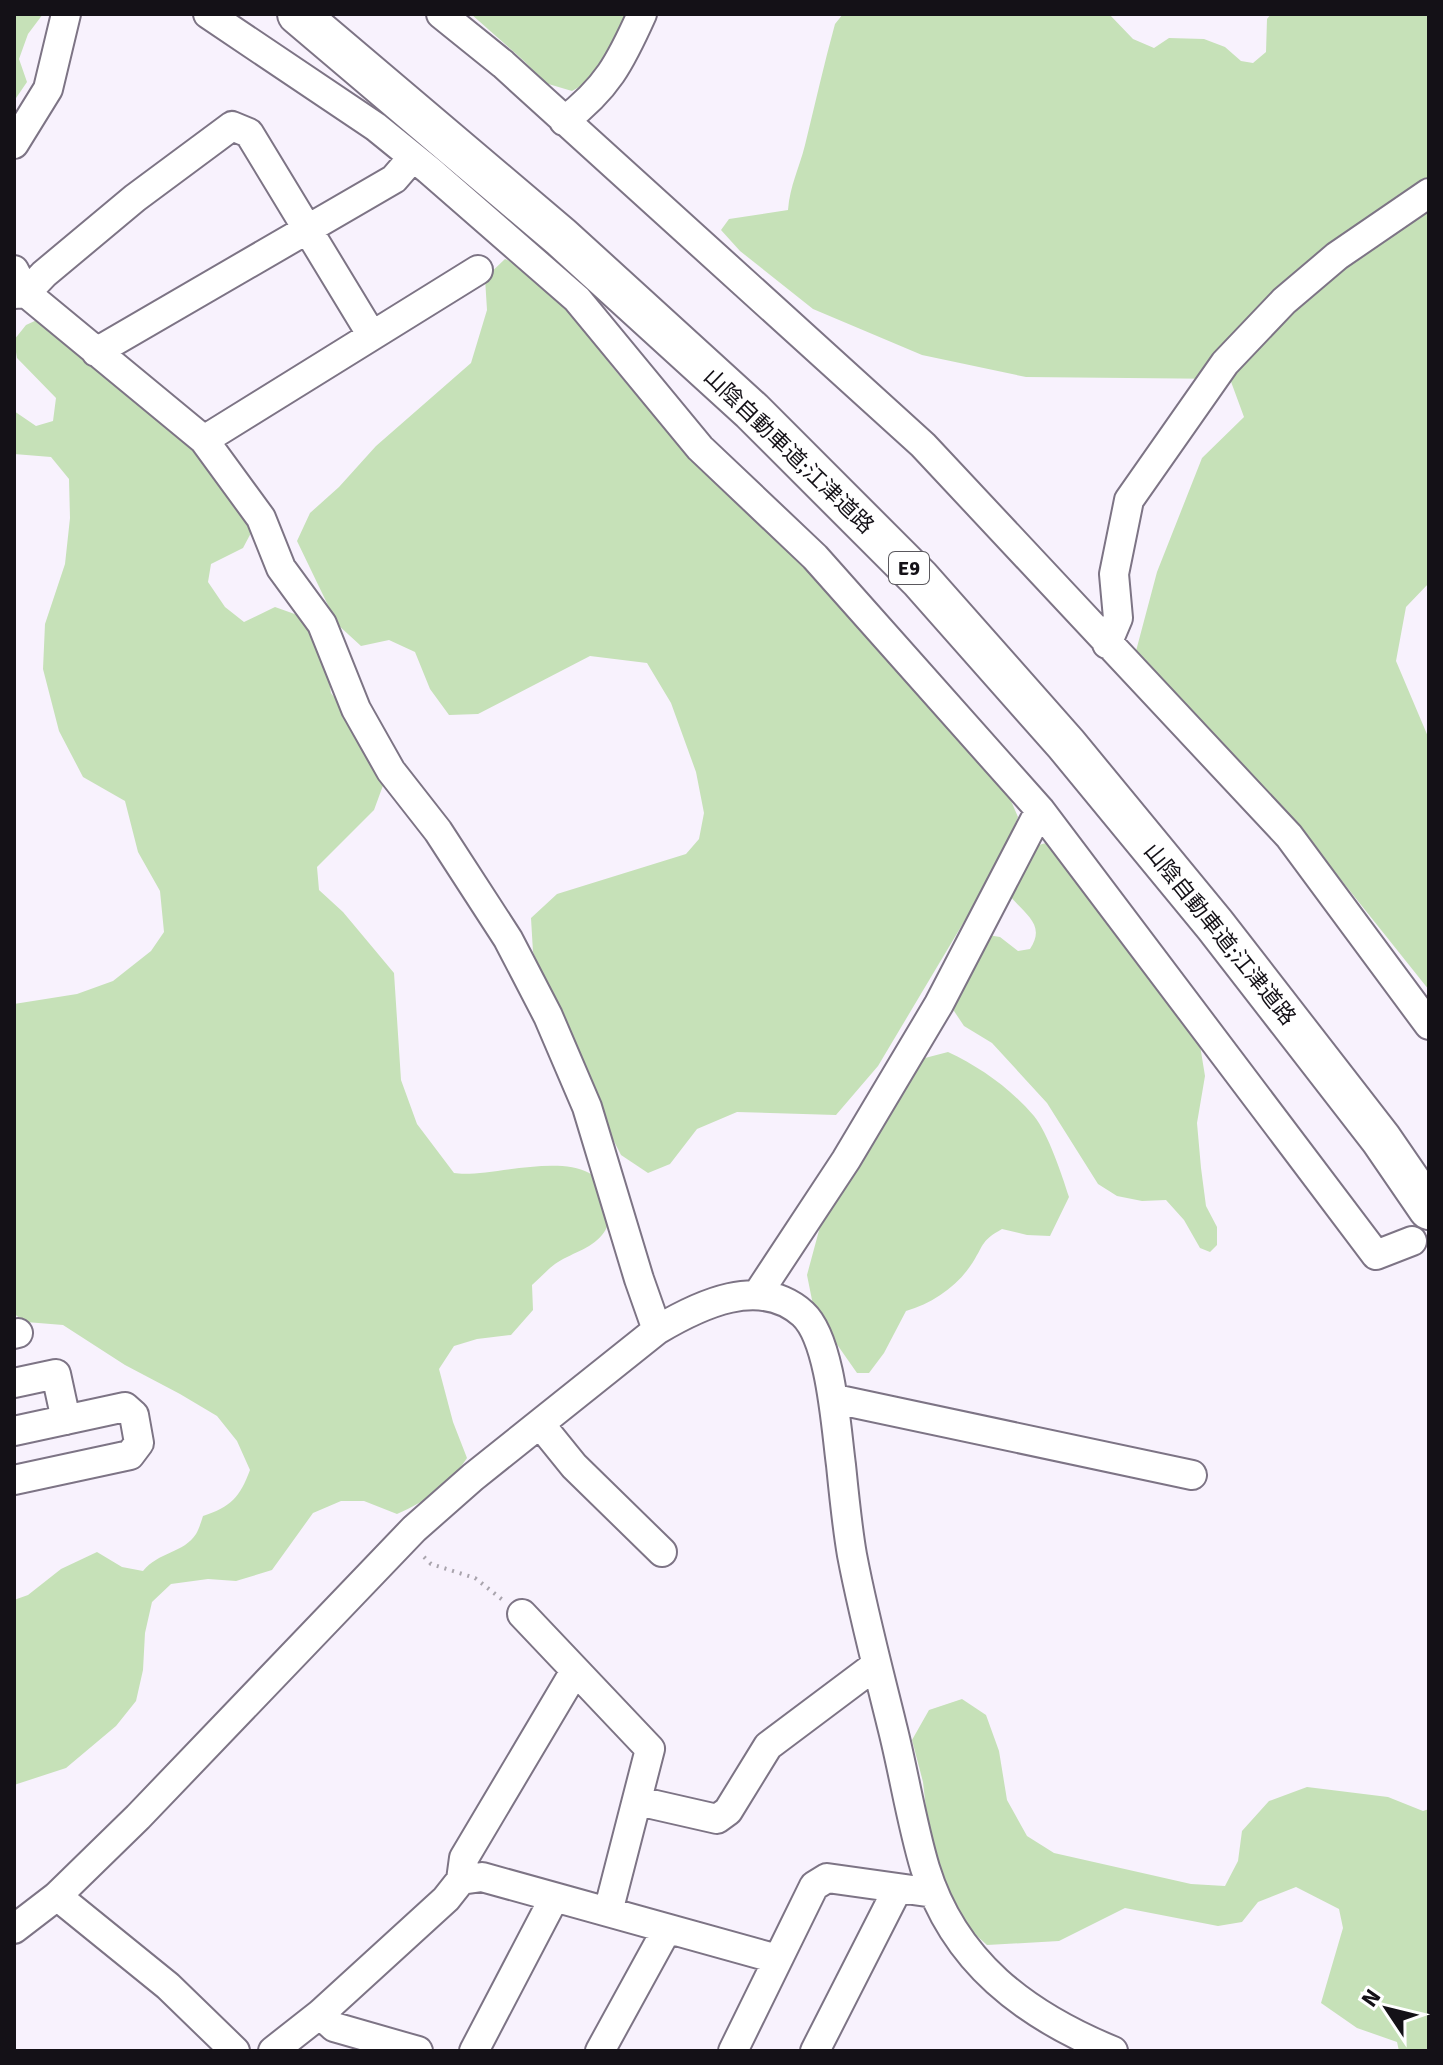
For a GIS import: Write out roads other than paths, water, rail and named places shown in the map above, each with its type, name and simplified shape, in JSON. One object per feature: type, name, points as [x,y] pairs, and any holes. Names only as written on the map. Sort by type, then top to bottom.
[{"type":"highway","name":"山陰自動車道;江津道路","points":[[298,14],[561,237],[752,411],[920,579],[1066,744],[1215,925],[1381,1139],[1421,1225]]},
{"type":"street","points":[[14,144],[48,89],[66,14]]},
{"type":"street","points":[[208,14],[376,127],[577,299],[700,448],[815,557],[1040,810],[1376,1255],[1421,1225]]},
{"type":"street","points":[[441,14],[503,64],[923,445],[1289,836],[1429,1025]]},
{"type":"street","points":[[564,121],[602,88],[642,14]]},
{"type":"street","points":[[371,334],[249,133],[232,126],[135,198],[44,274],[18,286],[204,440],[261,518],[281,568],[322,624],[356,709],[391,771],[438,831],[508,939],[548,1016],[587,1107],[657,1330]]},
{"type":"street","points":[[96,352],[394,179],[413,157]]},
{"type":"street","points":[[1107,644],[1118,618],[1114,574],[1129,500],[1225,363],[1284,301],[1337,256],[1429,193]]},
{"type":"street","points":[[204,440],[478,270]]},
{"type":"street","points":[[757,1295],[846,1160],[939,1004],[1040,810]]},
{"type":"street","points":[[14,1929],[57,1896],[138,1817],[414,1529],[473,1477],[657,1330],[687,1312],[719,1301],[757,1295],[781,1301],[803,1315],[815,1332],[835,1399],[852,1552],[909,1805],[934,1893],[965,1946],[1000,1987],[1067,2031],[1113,2051]]},
{"type":"street","points":[[14,1383],[56,1374],[66,1420]]},
{"type":"street","points":[[835,1399],[1192,1475]]},
{"type":"street","points":[[14,1431],[125,1407],[134,1415],[139,1443],[130,1455],[14,1480]]},
{"type":"street","points":[[540,1424],[574,1466],[662,1552]]},
{"type":"street","points":[[522,1614],[650,1749],[608,1912]]},
{"type":"street","points":[[638,1801],[717,1819],[728,1811],[768,1746],[876,1665]]},
{"type":"street","points":[[273,2051],[320,2014],[446,1899],[461,1880],[464,1858],[575,1671]]},
{"type":"street","points":[[461,1880],[482,1877],[777,1959]]},
{"type":"street","points":[[733,2051],[814,1886],[827,1878],[934,1893]]},
{"type":"street","points":[[815,2051],[898,1888]]},
{"type":"street","points":[[57,1896],[168,1986],[235,2051]]},
{"type":"street","points":[[474,2051],[554,1898]]},
{"type":"street","points":[[600,2051],[667,1929]]},
{"type":"street","points":[[320,2014],[334,2027],[402,2049]]}]
